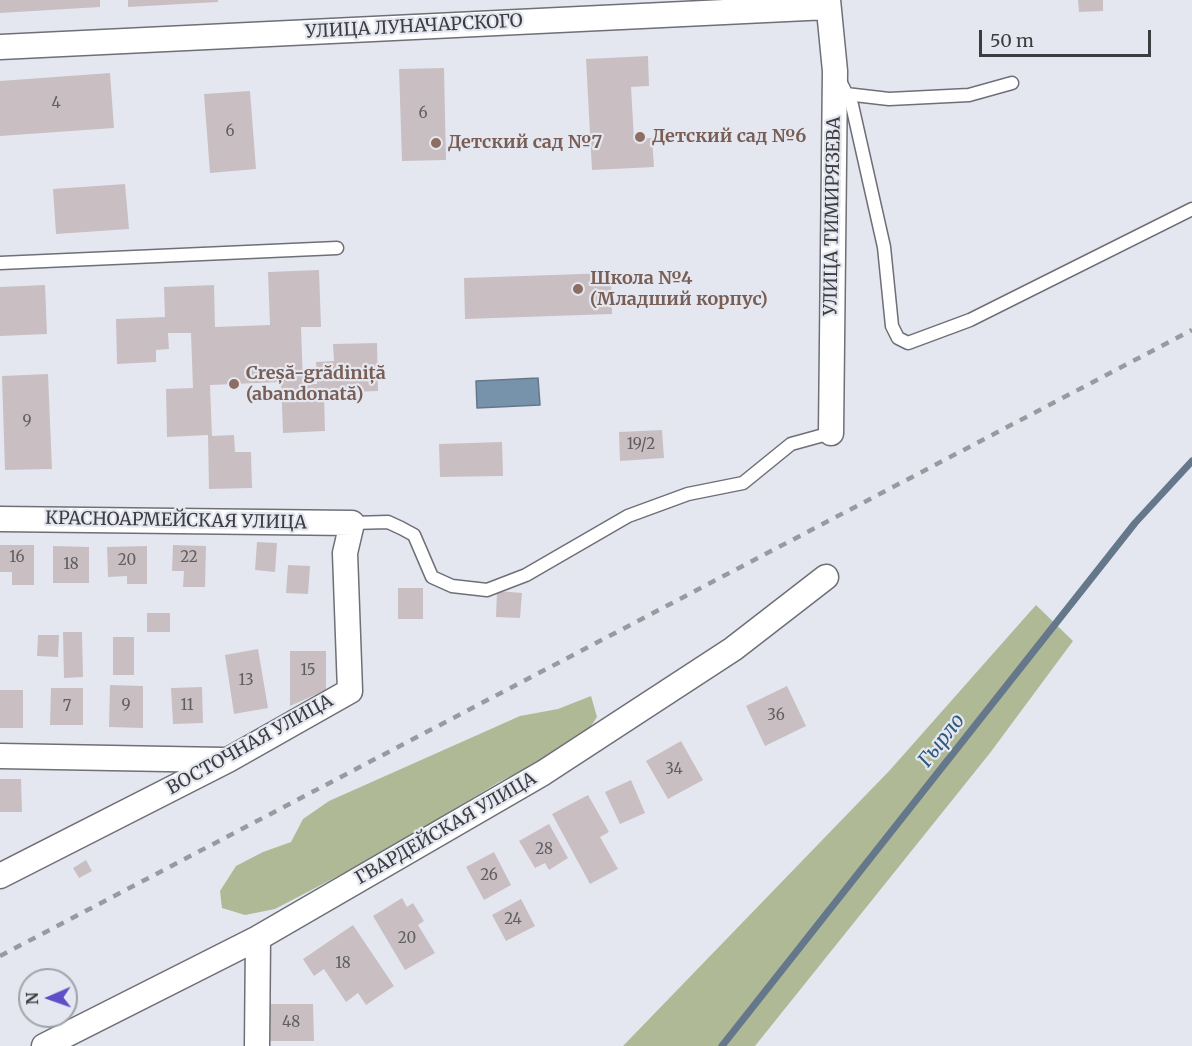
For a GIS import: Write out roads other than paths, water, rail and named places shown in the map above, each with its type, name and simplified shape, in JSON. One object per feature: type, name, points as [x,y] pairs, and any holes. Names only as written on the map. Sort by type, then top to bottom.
[{"type":"street","name":"УЛИЦА ЛУНАЧАРСКОГО","points":[[0,47],[828,4]]},
{"type":"street","name":"УЛИЦА ТИМИРЯЗЕВА","points":[[828,4],[835,71],[831,433]]},
{"type":"street","name":"КРАСНОАРМЕЙСКАЯ УЛИЦА","points":[[0,519],[352,522]]},
{"type":"street","name":"ВОСТОЧНАЯ УЛИЦА","points":[[0,876],[228,760],[350,691],[345,553],[352,522]]},
{"type":"street","name":"ГВАРДЕЙСКАЯ УЛИЦА","points":[[44,1046],[258,938],[543,773],[733,649],[826,577]]},
{"type":"street","points":[[0,756],[228,760]]},
{"type":"street","points":[[257,1046],[258,938]]},
{"type":"lane","points":[[835,71],[852,105],[884,247],[892,326],[898,338],[908,343],[970,320],[1192,209]]},
{"type":"lane","points":[[846,94],[889,99],[958,96],[1012,84]]},
{"type":"lane","points":[[0,263],[337,248]]},
{"type":"lane","points":[[352,522],[388,522],[414,535],[432,577],[452,586],[487,590],[526,575],[628,516],[688,494],[743,483],[791,444],[831,433]]},
{"type":"water","points":[[538,378],[540,405],[477,408],[476,381]]},
{"type":"waterway","name":"Гырло","points":[[722,1046],[1135,523],[1192,461]]},
{"type":"railway","points":[[0,956],[1192,330]]},
{"type":"place","name":"Детский сад №6","points":[[640,137]]},
{"type":"place","name":"Детский сад №7","points":[[436,143]]},
{"type":"place","name":"Школа №4 (Младший корпус)","points":[[578,289]]},
{"type":"place","name":"Creșă-grădiniță (abandonată)","points":[[234,384]]}]
